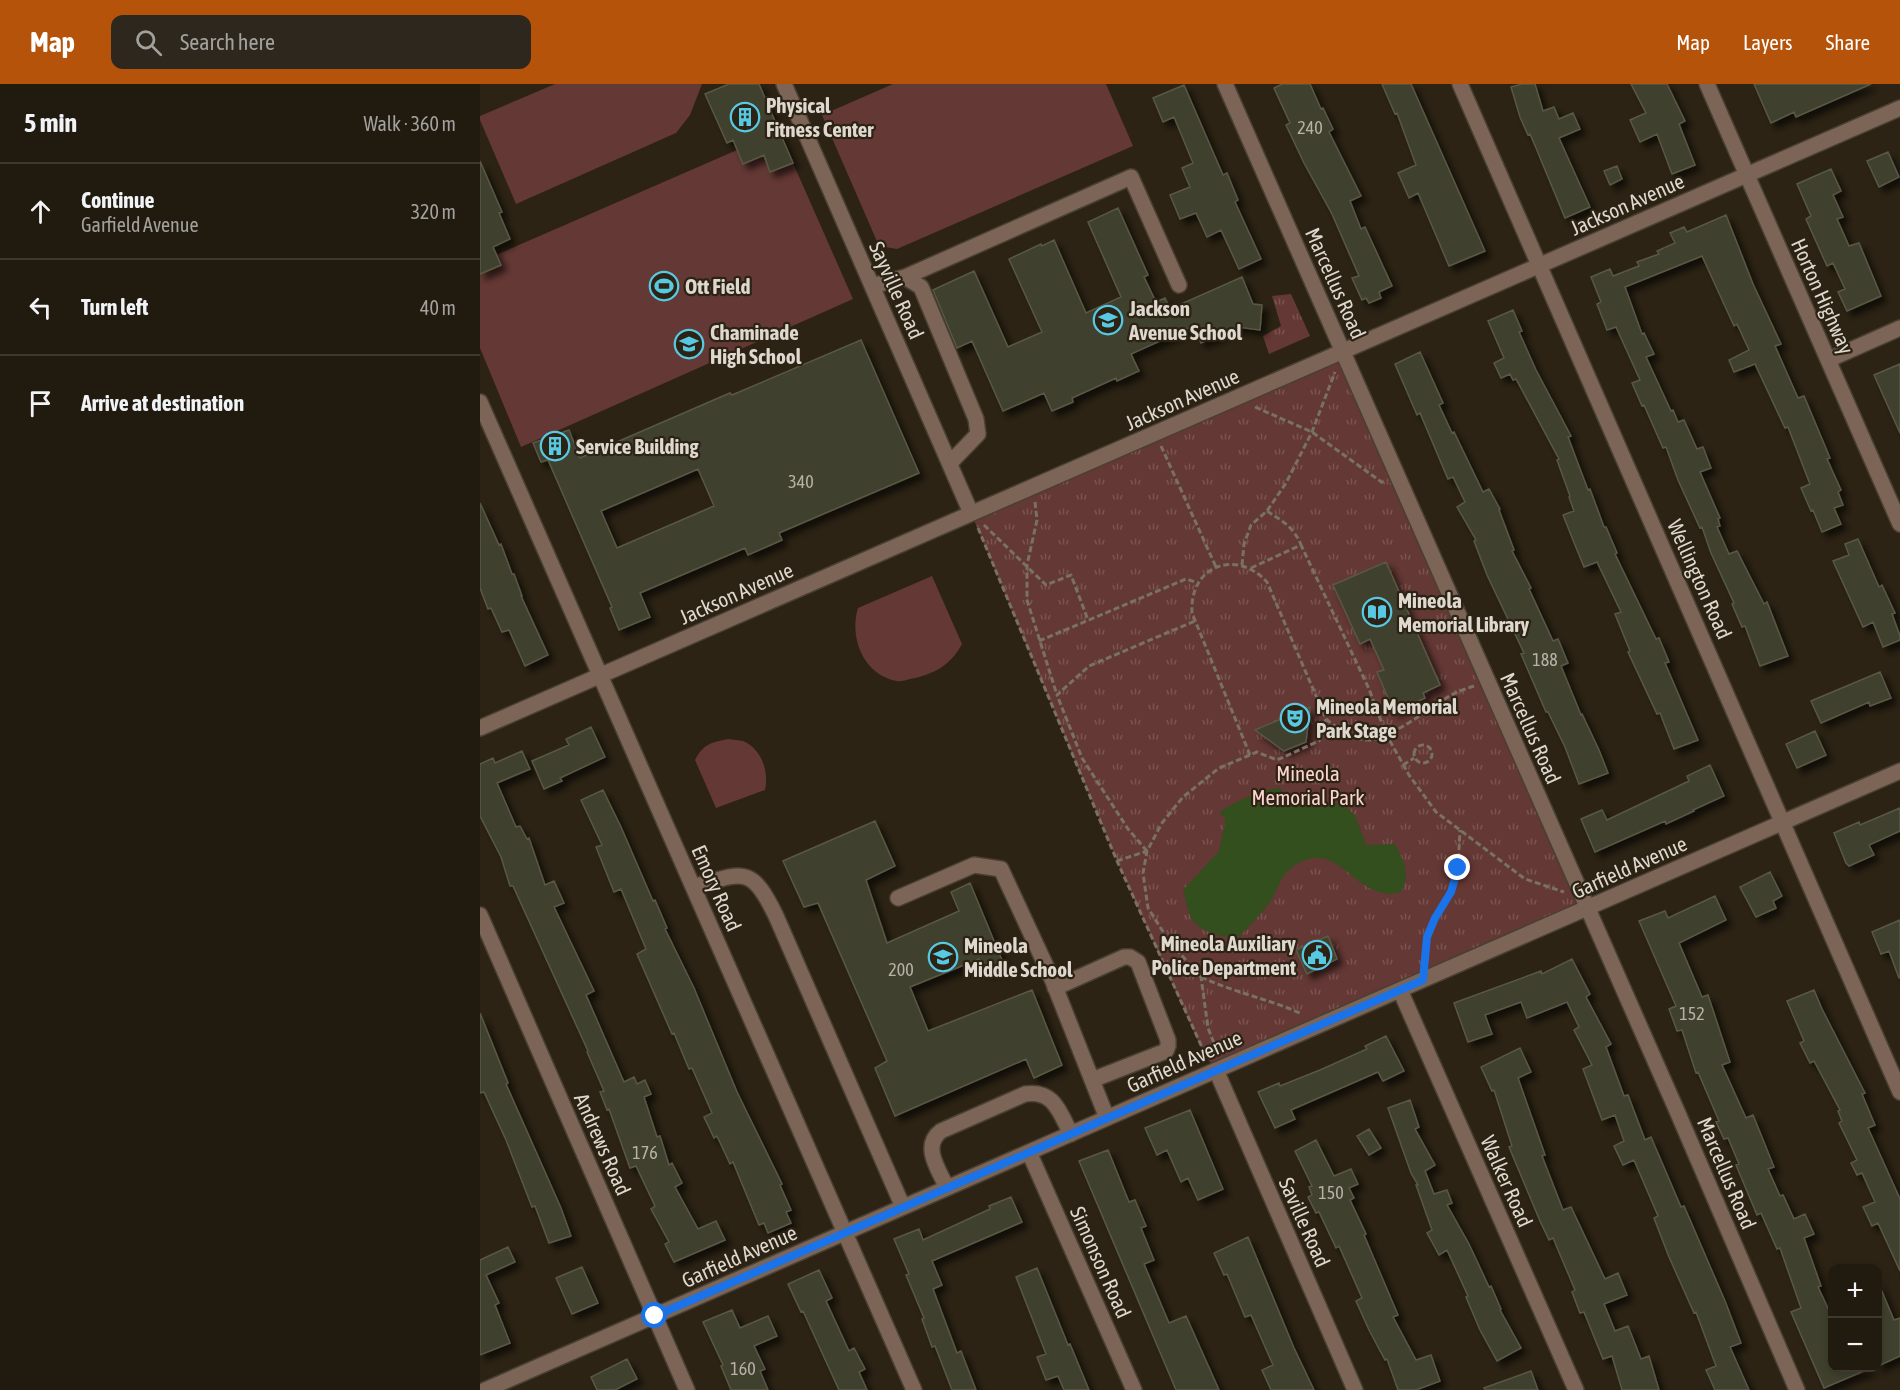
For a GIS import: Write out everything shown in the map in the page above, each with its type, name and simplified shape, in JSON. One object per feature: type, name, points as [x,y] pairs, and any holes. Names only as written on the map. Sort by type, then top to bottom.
[{"type":"street","name":"Sayville Road","points":[[784,84],[971,513]]},
{"type":"street","name":"Marcellus Road","points":[[1225,84],[1677,1111],[1797,1390]]},
{"type":"street","name":"Wellington Road","points":[[1460,84],[1900,1092]]},
{"type":"street","name":"Horton Highway","points":[[1707,84],[1900,524]]},
{"type":"street","name":"Jackson Avenue","points":[[480,728],[1900,108]]},
{"type":"street","points":[[872,286],[905,277],[1131,177],[1179,285]]},
{"type":"street","points":[[905,277],[921,288],[976,419],[978,434],[950,463]]},
{"type":"street","points":[[1828,360],[1900,328]]},
{"type":"street","name":"Emory Road","points":[[480,402],[914,1390]]},
{"type":"street","name":"Garfield Avenue","points":[[484,1390],[1423,980],[1584,904],[1900,771]]},
{"type":"street","points":[[898,898],[975,865],[1001,869],[1055,988],[1107,1118]]},
{"type":"street","points":[[693,887],[737,876],[749,878],[759,885],[776,916],[903,1207]]},
{"type":"street","name":"Andrews Road","points":[[480,915],[687,1390]]},
{"type":"street","points":[[1055,988],[1124,957],[1130,957],[1138,962],[1168,1040],[1168,1047],[1166,1051],[1092,1080]]},
{"type":"street","name":"Walker Road","points":[[1400,990],[1576,1390]]},
{"type":"street","name":"Saville Road","points":[[1220,1069],[1355,1390]]},
{"type":"street","points":[[947,1188],[931,1152],[934,1136],[1025,1094],[1034,1092],[1047,1095],[1058,1108],[1071,1134]]},
{"type":"street","name":"Simonson Road","points":[[1029,1152],[1134,1390]]},
{"type":"path","points":[[1242,565],[1244,544],[1251,525],[1267,511],[1286,483],[1312,432],[1343,351]]},
{"type":"path","points":[[1234,399],[1312,432],[1383,483]]},
{"type":"path","points":[[1156,433],[1216,567]]},
{"type":"path","points":[[1033,486],[1037,520],[1027,565],[1027,600],[1039,641],[1082,758],[1128,829],[1147,851]]},
{"type":"path","points":[[1267,511],[1291,526],[1296,533],[1369,689],[1386,734],[1403,765],[1436,812],[1525,879],[1584,904]]},
{"type":"path","points":[[971,513],[1046,585],[1071,575],[1088,620]]},
{"type":"path","points":[[971,513],[1117,861],[1204,1054],[1220,1069]]},
{"type":"path","points":[[1251,568],[1301,545]]},
{"type":"path","points":[[1250,754],[1195,621],[1192,603],[1198,583],[1216,567],[1242,565],[1251,568],[1267,582],[1326,719],[1338,729],[1364,740],[1376,740],[1403,726],[1451,695],[1487,680]]},
{"type":"path","points":[[1039,641],[1186,579],[1198,583]]},
{"type":"path","points":[[1058,695],[1089,666],[1195,621]]},
{"type":"path","points":[[1300,1013],[1275,1002],[1220,986],[1201,977],[1169,941],[1148,908],[1143,873],[1147,851],[1162,823],[1183,797],[1219,768],[1250,754],[1257,752],[1277,760],[1319,741],[1326,719]]},
{"type":"path","points":[[1419,746],[1428,747],[1431,751],[1428,762],[1419,762],[1415,758],[1415,750],[1419,746]]},
{"type":"path","points":[[1403,765],[1415,758]]},
{"type":"path","points":[[1423,980],[1427,937],[1435,918],[1451,892],[1458,868],[1460,830]]},
{"type":"path","points":[[1117,861],[1147,851]]},
{"type":"path","points":[[1201,977],[1208,1028],[1220,1069]]},
{"type":"green space","points":[[555,84],[702,84],[690,115],[676,133],[516,204],[480,116]]},
{"type":"green space","points":[[893,84],[1106,84],[1133,146],[897,249],[879,246],[822,115]]},
{"type":"green space","name":"Ott Field","points":[[737,150],[743,164],[764,155],[770,172],[793,163],[853,299],[521,447],[480,348],[480,274],[500,265],[496,255]]},
{"type":"green space","points":[[1291,294],[1310,336],[1269,354],[1263,336],[1281,326],[1272,296]]},
{"type":"green space","name":"Mineola Memorial Park","points":[[1343,351],[1586,908],[1216,1070],[1204,1054],[1117,861],[971,513]]},
{"type":"green space","points":[[932,576],[962,644],[947,663],[934,672],[902,681],[885,677],[867,663],[861,653],[856,631],[858,608]]},
{"type":"green space","points":[[729,739],[743,741],[759,755],[765,769],[765,790],[716,808],[695,760],[701,750],[709,745]]},
{"type":"shaded area","points":[[1280,788],[1287,796],[1304,794],[1313,806],[1341,803],[1355,815],[1366,845],[1395,844],[1406,873],[1401,892],[1385,893],[1371,889],[1334,863],[1321,858],[1306,860],[1286,873],[1270,902],[1239,937],[1220,936],[1206,931],[1191,918],[1183,890],[1219,851],[1226,819],[1219,812],[1256,794]]},
{"type":"building","name":"Physical Fitness Center","points":[[729,84],[759,84],[793,163],[770,172],[764,155],[743,164],[733,140],[727,143],[705,94]]},
{"type":"building","points":[[1282,84],[1310,84],[1333,129],[1329,132],[1361,196],[1350,201],[1361,229],[1365,227],[1392,286],[1379,292],[1381,298],[1369,303],[1366,298],[1362,300],[1352,278],[1359,276],[1332,214],[1286,125],[1290,123],[1274,88]]},
{"type":"building","points":[[1382,84],[1411,84],[1485,251],[1449,266],[1418,193],[1409,198],[1398,173],[1416,165],[1397,113],[1395,114]]},
{"type":"building","points":[[1535,84],[1543,111],[1554,107],[1559,119],[1573,113],[1580,129],[1559,138],[1590,207],[1565,218],[1530,134],[1528,135],[1520,117],[1511,87]]},
{"type":"building","points":[[1631,84],[1667,84],[1685,121],[1679,124],[1695,165],[1672,174],[1657,134],[1640,142],[1630,120],[1646,113]]},
{"type":"building","points":[[1754,84],[1871,84],[1796,117],[1794,112],[1771,123]]},
{"type":"building","points":[[1184,85],[1223,175],[1227,173],[1238,200],[1235,202],[1261,259],[1239,269],[1221,230],[1207,237],[1196,213],[1180,219],[1170,195],[1190,187],[1182,168],[1193,163],[1174,117],[1163,122],[1153,98]]},
{"type":"building","points":[[1888,152],[1899,177],[1879,187],[1867,161]]},
{"type":"building","points":[[480,161],[502,212],[499,213],[510,239],[493,247],[501,265],[480,274]]},
{"type":"building","points":[[1617,166],[1622,179],[1610,185],[1604,171]]},
{"type":"building","points":[[1831,169],[1841,191],[1833,195],[1843,217],[1837,219],[1849,246],[1859,243],[1881,296],[1847,311],[1838,292],[1845,289],[1833,263],[1827,266],[1806,219],[1811,216],[1797,184]]},
{"type":"building","points":[[1118,208],[1148,275],[1144,277],[1156,302],[1165,298],[1170,309],[1242,277],[1253,304],[1262,305],[1260,330],[1237,327],[1201,343],[1193,326],[1131,354],[1139,371],[1117,381],[1116,378],[1072,398],[1073,402],[1052,411],[1044,393],[1003,411],[972,341],[957,348],[933,290],[974,271],[1008,347],[1042,332],[1009,259],[1054,240],[1086,313],[1121,297],[1088,222]]},
{"type":"building","points":[[1726,215],[1753,284],[1781,344],[1775,346],[1798,398],[1804,396],[1830,458],[1827,459],[1841,490],[1838,492],[1843,505],[1834,508],[1841,524],[1822,532],[1801,488],[1810,484],[1788,427],[1785,428],[1755,364],[1734,372],[1729,360],[1749,350],[1737,324],[1734,326],[1702,256],[1625,287],[1642,334],[1644,333],[1654,354],[1646,357],[1671,411],[1673,410],[1678,422],[1684,420],[1697,449],[1703,447],[1711,468],[1700,472],[1720,518],[1718,519],[1720,526],[1717,527],[1729,554],[1737,551],[1764,604],[1767,602],[1788,656],[1760,666],[1745,626],[1742,627],[1702,527],[1700,528],[1678,480],[1666,447],[1663,448],[1632,383],[1640,380],[1616,327],[1607,330],[1597,304],[1601,302],[1591,277],[1610,269],[1613,276],[1639,266],[1637,262],[1659,254],[1657,251],[1675,243],[1670,233],[1684,227],[1687,232]]},
{"type":"building","points":[[1513,310],[1522,331],[1519,332],[1536,370],[1571,436],[1568,437],[1588,490],[1590,489],[1604,527],[1617,553],[1615,554],[1656,639],[1659,638],[1669,662],[1665,663],[1698,740],[1674,749],[1660,713],[1657,714],[1628,652],[1630,651],[1615,614],[1621,612],[1597,562],[1584,567],[1563,515],[1574,511],[1557,460],[1559,459],[1516,379],[1513,380],[1510,374],[1501,378],[1494,363],[1504,358],[1488,321]]},
{"type":"building","points":[[861,340],[919,473],[779,533],[782,540],[748,555],[745,548],[640,593],[650,617],[619,630],[610,608],[612,607],[548,460],[541,462],[533,443],[569,430],[580,458],[730,393],[732,395]],"holes":[[[698,469],[714,506],[617,548],[601,511]]]},
{"type":"building","points":[[1420,352],[1443,403],[1439,405],[1452,433],[1454,432],[1483,492],[1489,489],[1500,509],[1514,550],[1512,551],[1531,588],[1529,589],[1553,641],[1558,639],[1568,663],[1561,666],[1608,773],[1579,784],[1565,747],[1546,712],[1521,654],[1524,653],[1487,575],[1474,541],[1476,540],[1457,507],[1465,502],[1453,477],[1448,479],[1420,413],[1417,415],[1395,364]]},
{"type":"building","points":[[1900,364],[1900,433],[1874,375]]},
{"type":"building","points":[[480,503],[499,545],[501,544],[521,596],[548,655],[525,666],[509,630],[502,632],[491,608],[488,609],[480,588]]},
{"type":"building","points":[[1858,539],[1879,587],[1882,585],[1895,613],[1892,614],[1900,640],[1883,647],[1873,622],[1863,627],[1833,561],[1849,555],[1845,544]]},
{"type":"building","name":"Mineola Memorial Library","points":[[1386,562],[1440,685],[1423,693],[1425,698],[1394,712],[1377,672],[1384,670],[1370,639],[1360,644],[1333,585]]},
{"type":"building","points":[[1880,672],[1891,698],[1870,706],[1869,702],[1821,723],[1811,701]]},
{"type":"building","name":"Mineola Memorial Park Stage","points":[[1310,707],[1306,742],[1284,751],[1255,730]]},
{"type":"building","points":[[591,727],[605,757],[560,778],[562,781],[544,789],[532,761],[569,745],[566,739]]},
{"type":"building","points":[[1815,731],[1826,755],[1797,768],[1786,744]]},
{"type":"building","points":[[522,751],[530,769],[497,783],[516,827],[520,826],[527,839],[529,838],[545,885],[554,881],[564,903],[554,907],[594,991],[586,995],[624,1082],[634,1077],[637,1084],[645,1080],[651,1094],[644,1097],[657,1137],[660,1136],[669,1165],[672,1163],[682,1183],[675,1187],[698,1229],[716,1221],[725,1240],[674,1262],[665,1244],[669,1242],[651,1209],[655,1206],[636,1166],[630,1168],[609,1109],[607,1110],[600,1092],[604,1091],[588,1051],[513,886],[510,886],[501,857],[480,816],[480,764],[493,758],[495,763]]},
{"type":"building","points":[[1710,765],[1724,796],[1666,824],[1665,821],[1595,852],[1581,819],[1602,810],[1607,820],[1689,781],[1687,776]]},
{"type":"building","points":[[603,790],[653,901],[655,900],[667,928],[665,929],[694,988],[737,1092],[782,1184],[780,1185],[791,1210],[786,1212],[791,1223],[768,1233],[764,1223],[759,1225],[733,1162],[730,1164],[717,1136],[714,1138],[704,1117],[712,1113],[692,1068],[689,1069],[674,1033],[672,1034],[637,954],[646,949],[621,889],[614,892],[596,847],[602,845],[581,800]]},
{"type":"building","points":[[1900,808],[1900,831],[1869,845],[1874,855],[1849,866],[1834,833]]},
{"type":"building","points":[[875,821],[895,866],[866,880],[887,943],[959,911],[951,892],[970,883],[1004,965],[986,972],[979,959],[910,987],[928,1031],[1032,990],[1062,1065],[1034,1078],[1026,1059],[895,1116],[875,1068],[887,1061],[818,903],[804,907],[783,861]]},
{"type":"building","points":[[1770,872],[1782,896],[1773,901],[1776,908],[1756,917],[1740,887]]},
{"type":"building","points":[[1715,896],[1726,920],[1679,943],[1702,997],[1708,995],[1730,1062],[1722,1065],[1746,1118],[1753,1115],[1774,1167],[1768,1169],[1780,1196],[1783,1195],[1794,1219],[1805,1214],[1814,1234],[1804,1238],[1821,1286],[1818,1287],[1828,1308],[1828,1372],[1862,1372],[1824,1388],[1791,1312],[1801,1308],[1780,1248],[1777,1249],[1761,1213],[1757,1215],[1736,1165],[1739,1164],[1728,1138],[1724,1139],[1716,1122],[1719,1121],[1698,1072],[1696,1073],[1682,1030],[1677,1031],[1669,1009],[1676,1006],[1639,921],[1665,911],[1668,918]]},
{"type":"building","points":[[1900,920],[1899,978],[1889,951],[1881,954],[1872,932]]},
{"type":"building","name":"Mineola Auxiliary Police Department","points":[[1328,936],[1337,959],[1307,974],[1296,950]]},
{"type":"building","points":[[1572,959],[1590,994],[1586,997],[1611,1044],[1606,1047],[1624,1096],[1628,1095],[1645,1140],[1651,1137],[1725,1301],[1741,1343],[1730,1347],[1749,1390],[1715,1390],[1706,1370],[1716,1366],[1696,1312],[1694,1313],[1669,1257],[1654,1218],[1658,1216],[1634,1160],[1623,1165],[1614,1146],[1624,1141],[1615,1115],[1602,1120],[1583,1069],[1592,1065],[1574,1030],[1579,1027],[1567,1002],[1527,1018],[1521,1002],[1485,1015],[1492,1034],[1468,1042],[1454,1003],[1541,971],[1542,974]]},
{"type":"building","points":[[1814,990],[1865,1093],[1862,1094],[1875,1125],[1868,1128],[1900,1199],[1900,1271],[1878,1223],[1872,1226],[1863,1207],[1875,1202],[1862,1173],[1857,1175],[1851,1163],[1857,1160],[1839,1123],[1842,1121],[1838,1111],[1840,1110],[1814,1061],[1810,1063],[1800,1043],[1804,1041],[1787,1001]]},
{"type":"building","points":[[480,1013],[508,1083],[506,1084],[561,1208],[571,1236],[549,1243],[484,1092],[480,1093]]},
{"type":"building","points":[[1386,1036],[1404,1071],[1383,1081],[1378,1072],[1291,1110],[1295,1119],[1275,1128],[1258,1092],[1320,1070],[1367,1049],[1365,1046]]},
{"type":"building","points":[[1520,1048],[1531,1072],[1518,1078],[1545,1155],[1542,1156],[1563,1210],[1571,1207],[1605,1279],[1618,1273],[1627,1295],[1604,1304],[1615,1331],[1628,1326],[1641,1359],[1649,1356],[1659,1390],[1622,1390],[1612,1356],[1603,1359],[1584,1312],[1580,1313],[1572,1292],[1575,1290],[1553,1238],[1549,1240],[1509,1147],[1512,1146],[1494,1090],[1492,1091],[1481,1067]]},
{"type":"building","points":[[1410,1100],[1419,1127],[1415,1129],[1435,1165],[1425,1171],[1434,1194],[1447,1190],[1452,1203],[1447,1205],[1469,1244],[1489,1287],[1491,1286],[1500,1310],[1521,1348],[1497,1361],[1480,1330],[1466,1297],[1468,1296],[1447,1250],[1439,1255],[1427,1233],[1432,1230],[1416,1185],[1418,1185],[1411,1173],[1388,1108]]},
{"type":"building","points":[[1190,1110],[1223,1189],[1198,1200],[1188,1178],[1181,1182],[1167,1150],[1157,1155],[1145,1128]]},
{"type":"building","points":[[1369,1129],[1381,1148],[1369,1155],[1357,1136]]},
{"type":"building","points":[[1316,1140],[1334,1176],[1351,1169],[1358,1184],[1349,1188],[1354,1198],[1350,1200],[1398,1315],[1393,1317],[1416,1360],[1431,1355],[1440,1381],[1416,1390],[1398,1390],[1387,1359],[1385,1360],[1356,1301],[1362,1298],[1339,1246],[1336,1248],[1319,1212],[1316,1213],[1308,1197],[1312,1195],[1309,1187],[1312,1186],[1295,1151]]},
{"type":"building","points":[[1108,1150],[1129,1202],[1135,1200],[1146,1226],[1141,1228],[1154,1260],[1144,1264],[1169,1323],[1186,1316],[1219,1390],[1176,1390],[1079,1161]]},
{"type":"building","points":[[1011,1197],[1022,1222],[932,1261],[942,1285],[933,1289],[957,1353],[961,1351],[976,1390],[952,1390],[935,1346],[932,1347],[922,1319],[924,1318],[906,1275],[909,1274],[894,1239],[919,1229],[923,1240]]},
{"type":"building","points":[[1248,1237],[1314,1390],[1271,1390],[1262,1370],[1273,1365],[1251,1315],[1245,1317],[1227,1274],[1224,1275],[1214,1253]]},
{"type":"building","points":[[508,1247],[515,1262],[486,1275],[499,1303],[495,1305],[510,1343],[480,1355],[480,1260]]},
{"type":"building","points":[[582,1267],[598,1303],[572,1314],[556,1278]]},
{"type":"building","points":[[1037,1268],[1089,1390],[1064,1390],[1058,1376],[1046,1380],[1037,1357],[1046,1354],[1016,1277]]},
{"type":"building","points":[[819,1270],[832,1298],[826,1301],[849,1351],[854,1348],[865,1369],[859,1372],[867,1390],[839,1390],[803,1311],[801,1312],[788,1284]]},
{"type":"building","points":[[1882,1292],[1894,1320],[1900,1318],[1900,1356],[1882,1364]]},
{"type":"building","points":[[732,1310],[740,1328],[768,1316],[777,1336],[754,1346],[765,1369],[760,1371],[768,1390],[731,1390],[721,1366],[723,1365],[703,1322]]},
{"type":"building","points":[[627,1359],[637,1379],[615,1390],[597,1390],[591,1377]]},
{"type":"building","points":[[1531,1371],[1538,1390],[1485,1390],[1484,1388]]},
{"type":"place","name":"Physical Fitness Center","points":[[745,117]]},
{"type":"place","name":"Ott Field","points":[[664,286]]},
{"type":"place","name":"Jackson Avenue School","points":[[1108,320]]},
{"type":"place","name":"Chaminade High School","points":[[689,344]]},
{"type":"place","name":"Service Building","points":[[555,446]]},
{"type":"place","name":"Mineola Memorial Library","points":[[1377,612]]},
{"type":"place","name":"Mineola Memorial Park Stage","points":[[1295,718]]},
{"type":"place","name":"Mineola Auxiliary Police Department","points":[[1317,955]]},
{"type":"place","name":"Mineola Middle School","points":[[943,957]]},
{"type":"route","points":[[655,1316],[1423,980],[1427,937],[1435,918],[1451,892],[1458,868]]}]
